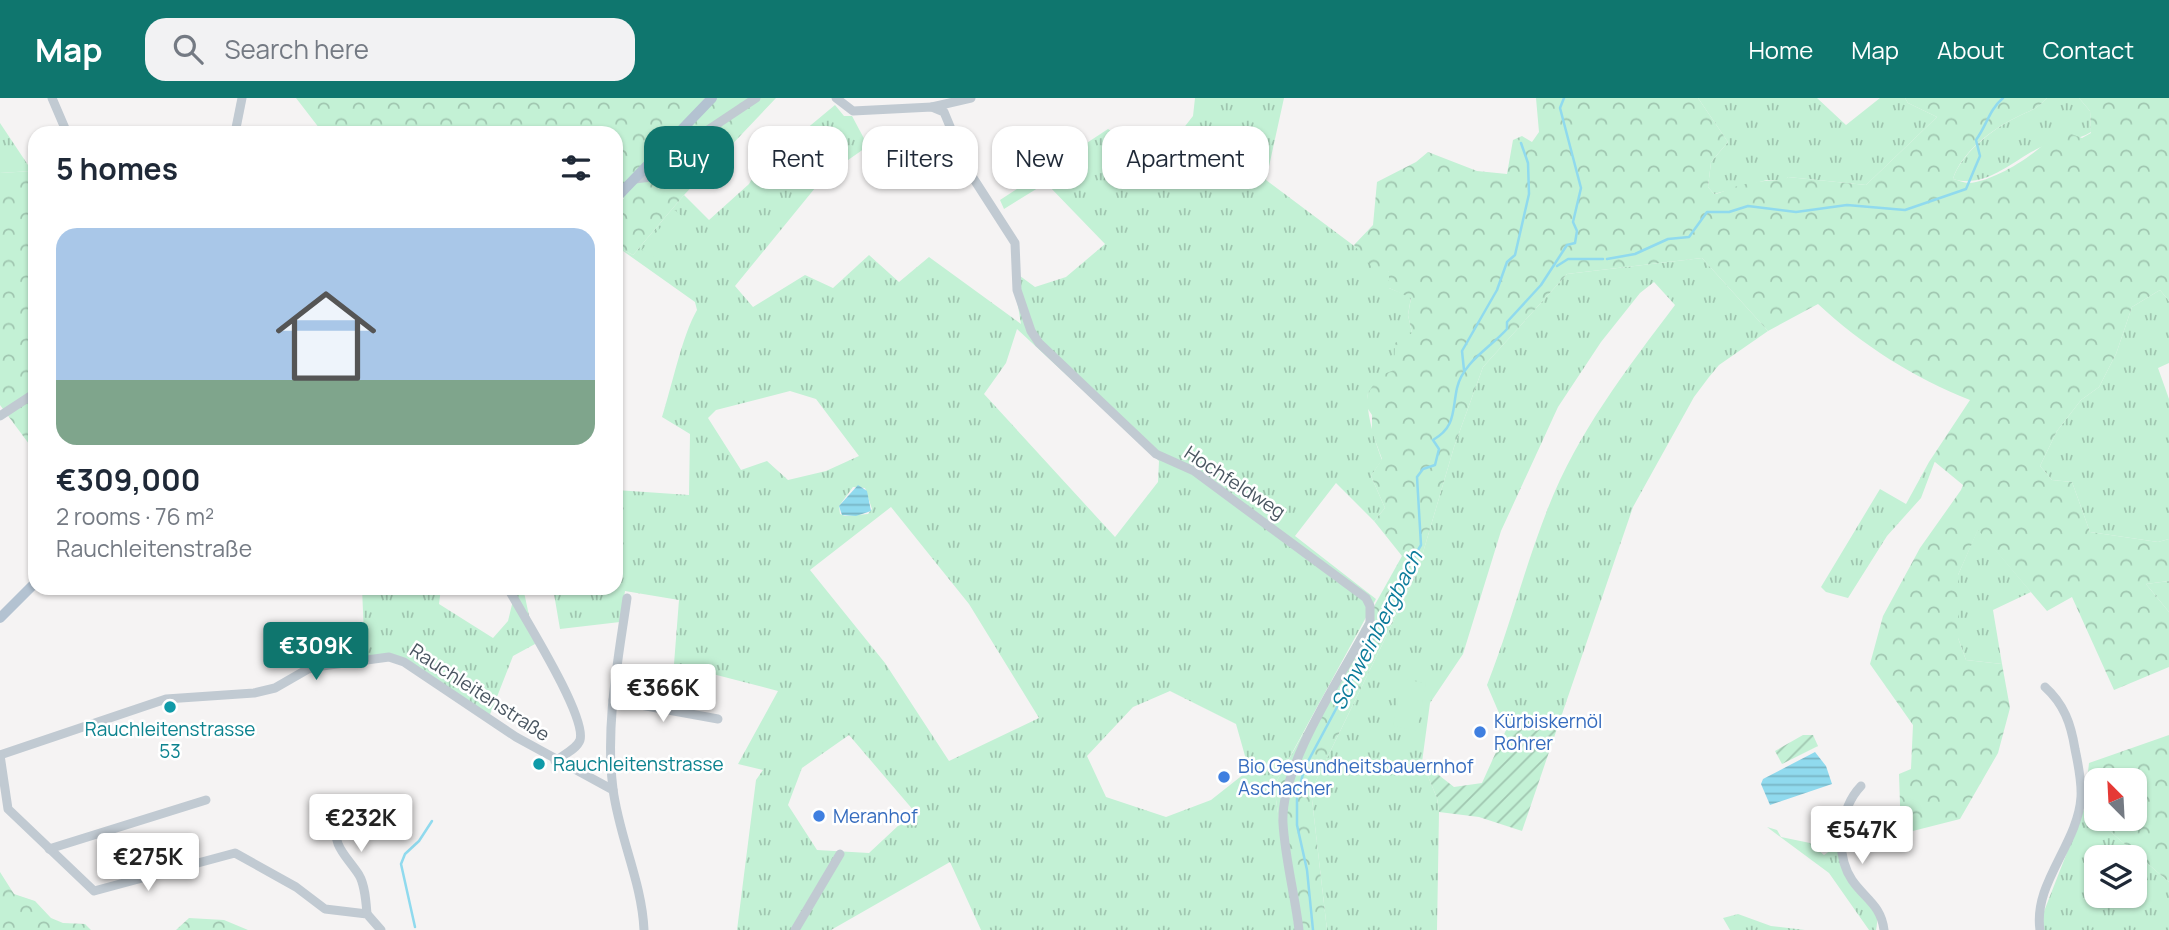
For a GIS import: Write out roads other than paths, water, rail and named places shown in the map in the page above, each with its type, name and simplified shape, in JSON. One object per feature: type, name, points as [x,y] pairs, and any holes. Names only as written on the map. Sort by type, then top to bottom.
[{"type":"main road","points":[[623,191],[712,98]]},
{"type":"main road","points":[[0,618],[28,590]]},
{"type":"street","points":[[52,98],[64,126]]},
{"type":"street","points":[[236,126],[241,98]]},
{"type":"street","points":[[635,179],[651,177],[696,138],[756,98]]},
{"type":"street","points":[[836,98],[853,111],[932,107],[968,99]]},
{"type":"street","points":[[950,124],[957,106],[968,99]]},
{"type":"street","name":"Hochfeldweg","points":[[932,107],[944,112],[968,170],[1015,243],[1017,290],[1031,331],[1039,343],[1156,453],[1195,471],[1241,503],[1361,592],[1370,606],[1370,623],[1301,749],[1286,793],[1283,823],[1299,930]]},
{"type":"street","points":[[1,415],[28,398]]},
{"type":"street","points":[[512,595],[576,712],[580,738],[575,747],[555,761]]},
{"type":"street","points":[[627,598],[613,701],[613,790],[643,908],[644,930]]},
{"type":"street","name":"Rauchleitenstraße","points":[[0,755],[166,699],[254,693],[275,688],[307,669],[389,657],[404,662],[555,761],[613,790]]},
{"type":"street","points":[[2040,930],[2038,916],[2046,887],[2062,856],[2081,798],[2073,738],[2066,713],[2059,699],[2045,687]]},
{"type":"street","points":[[613,701],[718,719]]},
{"type":"street","points":[[0,755],[8,809],[89,887],[99,892],[212,857],[239,853],[296,887],[325,909],[367,914]]},
{"type":"street","points":[[1861,786],[1846,807],[1842,839],[1845,859],[1850,878],[1877,906],[1884,930]]},
{"type":"street","points":[[375,799],[337,820],[334,834],[340,851],[360,877],[367,914],[381,930]]},
{"type":"street","points":[[49,849],[206,800]]},
{"type":"street","points":[[795,930],[840,854]]},
{"type":"water","points":[[858,485],[867,491],[871,511],[856,516],[842,515],[839,506]]},
{"type":"water","points":[[1815,752],[1826,766],[1832,784],[1770,805],[1761,784],[1763,779]]},
{"type":"waterway","name":"Schweinbergbach","points":[[1313,930],[1307,870],[1297,825],[1297,796],[1305,767],[1360,664],[1394,591],[1421,545],[1417,477],[1423,469],[1435,465],[1439,449],[1433,440],[1446,430],[1449,424],[1460,379],[1471,363],[1507,329],[1507,322],[1541,285],[1567,245],[1575,243],[1577,231],[1573,222],[1581,188],[1560,108],[1564,98]]},
{"type":"waterway","points":[[1607,259],[1635,254],[1668,239],[1689,237],[1707,212],[1729,212],[1748,206],[1796,212],[1847,205],[1905,210],[1966,189],[1980,156],[1976,140],[1994,108],[2003,98]]},
{"type":"waterway","points":[[1464,370],[1462,351],[1497,290],[1507,262],[1515,255],[1529,194],[1528,163],[1521,143]]},
{"type":"waterway","points":[[1557,266],[1568,259],[1603,259]]},
{"type":"waterway","points":[[415,927],[401,864],[405,854],[419,841],[432,821]]},
{"type":"place","name":"Rauchleitenstrasse 53","points":[[170,707]]},
{"type":"place","name":"Kürbiskernöl Rohrer","points":[[1480,732]]},
{"type":"place","name":"Rauchleitenstrasse","points":[[539,764]]},
{"type":"place","name":"Bio Gesundheitsbauernhof Aschacher","points":[[1224,777]]},
{"type":"place","name":"Meranhof","points":[[819,816]]}]
